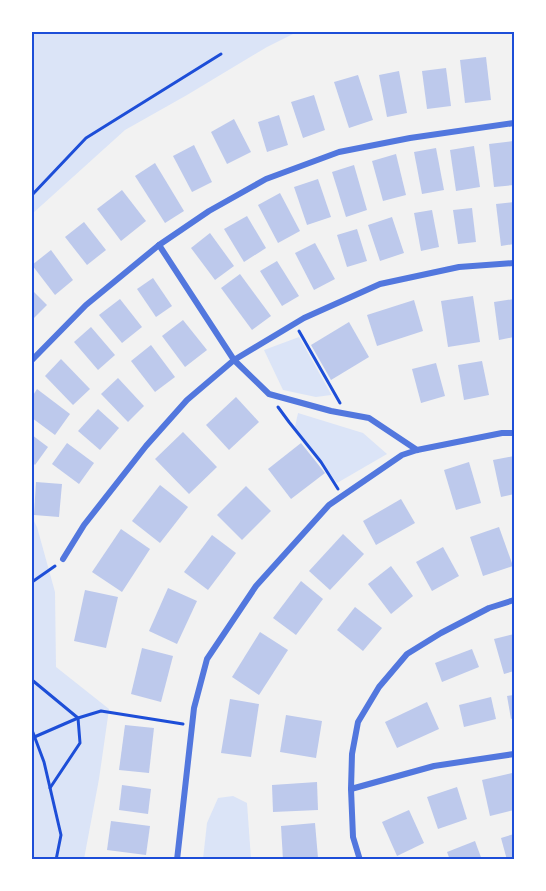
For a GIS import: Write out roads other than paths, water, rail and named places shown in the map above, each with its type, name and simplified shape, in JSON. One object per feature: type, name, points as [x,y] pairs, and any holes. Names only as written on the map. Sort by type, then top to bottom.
[{"type":"street","points":[[32,360],[86,304],[159,246],[209,211],[266,179],[339,152],[410,138],[514,123]]},
{"type":"street","points":[[159,246],[234,360],[269,394],[369,418],[417,450]]},
{"type":"street","points":[[63,560],[84,525],[146,446],[187,400],[234,360],[304,318],[381,284],[459,267],[514,263]]},
{"type":"street","points":[[177,860],[194,708],[207,659],[256,586],[329,505],[402,455],[417,450],[514,433]]},
{"type":"street","points":[[360,860],[353,837],[351,789],[352,754],[358,722],[379,687],[406,654],[489,608],[514,600]]},
{"type":"street","points":[[351,789],[434,766],[514,754]]}]
